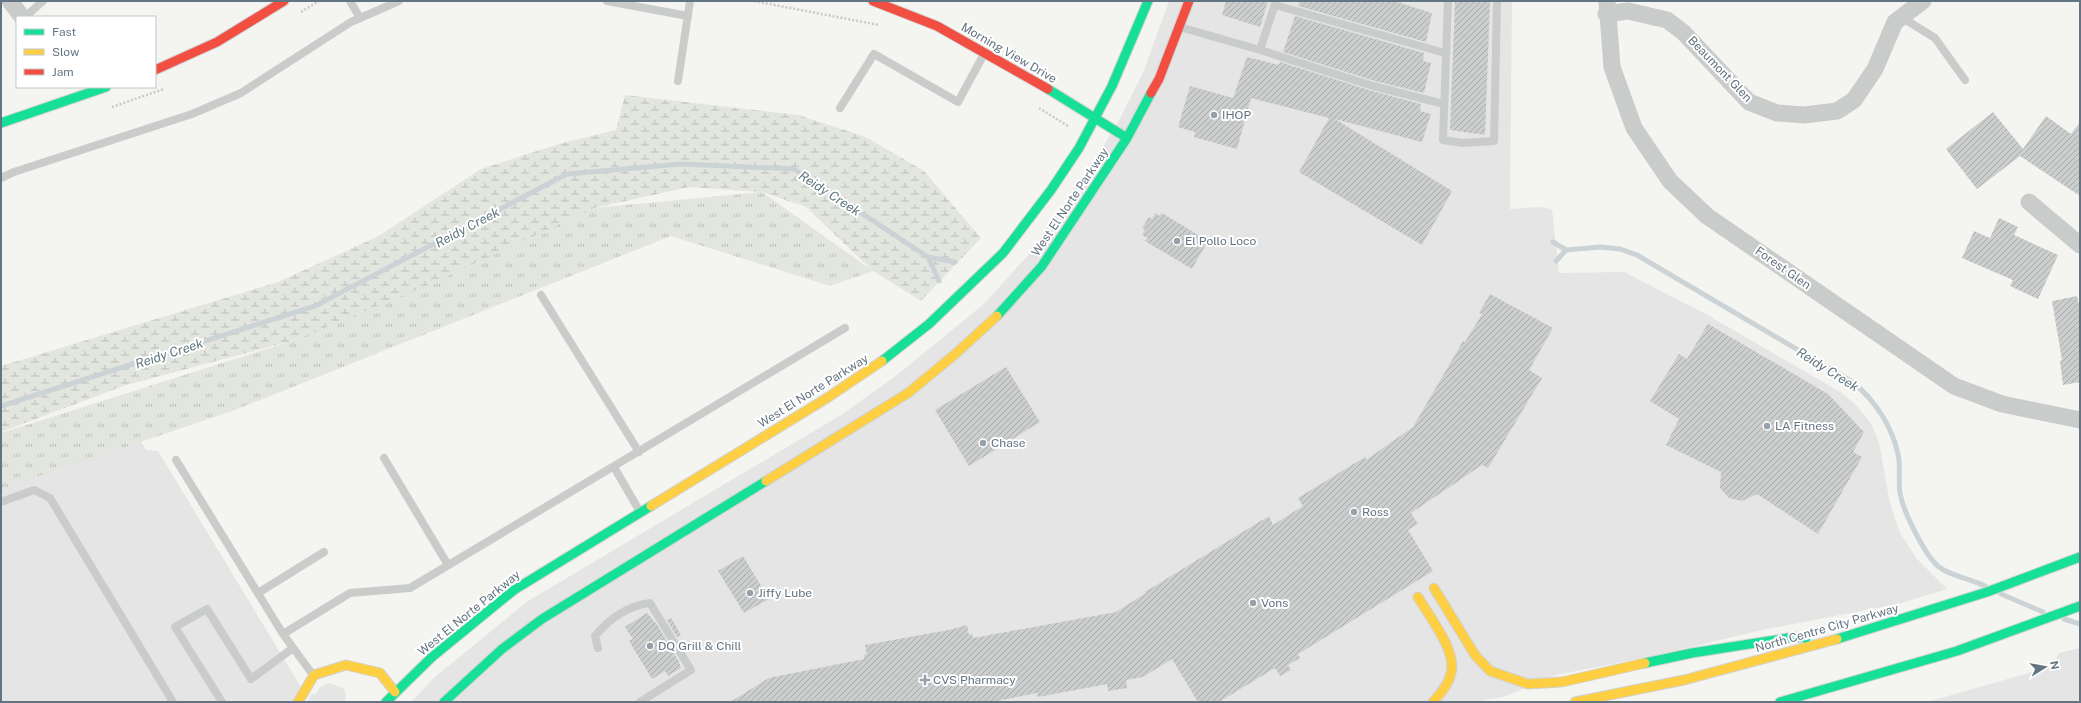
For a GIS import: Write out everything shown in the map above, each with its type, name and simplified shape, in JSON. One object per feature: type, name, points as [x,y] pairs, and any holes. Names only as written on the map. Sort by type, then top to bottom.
[{"type":"main road","points":[[156,70],[217,42],[284,1]]},
{"type":"main road","name":"Morning View Drive","points":[[873,1],[937,26],[1096,117],[1127,138]]},
{"type":"main road","name":"West El Norte Parkway","points":[[386,702],[432,657],[514,590],[826,398],[888,357],[929,324],[1003,253],[1051,190],[1079,148],[1096,117],[1130,45],[1148,1]]},
{"type":"main road","name":"West El Norte Parkway","points":[[444,702],[502,649],[542,619],[908,393],[998,315],[1042,266],[1127,138],[1159,79],[1189,1]]},
{"type":"main road","points":[[1,123],[103,88]]},
{"type":"main road","name":"North Centre City Parkway","points":[[1575,702],[1698,677],[1835,640],[1971,597],[2080,557]]},
{"type":"main road","points":[[1434,588],[1475,655],[1490,671],[1528,684],[1562,682],[1692,653],[1794,637],[1835,640]]},
{"type":"main road","points":[[1418,597],[1442,638],[1449,656],[1452,670],[1443,690],[1433,702]]},
{"type":"main road","points":[[1780,702],[1956,651],[2021,629],[2080,606]]},
{"type":"main road","points":[[298,702],[314,675],[346,665],[380,673],[395,692]]},
{"type":"street","points":[[10,1],[22,16]]},
{"type":"street","name":"Beaumont Glen","points":[[1607,7],[1667,20],[1683,32],[1749,102],[1777,113],[1804,115],[1836,111],[1854,100],[1875,69],[1895,22],[1923,1]]},
{"type":"street","name":"Forest Glen","points":[[1607,7],[1612,67],[1634,128],[1670,181],[1707,216],[1954,386],[2002,404],[2080,420]]},
{"type":"street","points":[[2029,202],[2080,244]]},
{"type":"lane","points":[[24,16],[43,1]]},
{"type":"lane","points":[[350,1],[360,18]]},
{"type":"lane","points":[[1,178],[14,172],[192,114],[240,93],[360,18],[399,1]]},
{"type":"lane","points":[[608,1],[688,16]]},
{"type":"lane","points":[[678,81],[690,1]]},
{"type":"lane","points":[[1447,1],[1443,140],[1464,143],[1494,140],[1497,1]]},
{"type":"lane","points":[[1260,50],[1275,3],[1445,53]]},
{"type":"lane","points":[[1901,17],[1935,38],[1965,80]]},
{"type":"lane","points":[[1180,26],[1373,86],[1444,104]]},
{"type":"lane","points":[[840,108],[874,54],[958,102],[984,53]]},
{"type":"lane","points":[[541,294],[639,452]]},
{"type":"lane","points":[[283,634],[350,592],[410,588],[845,328]]},
{"type":"lane","points":[[384,458],[448,566]]},
{"type":"lane","points":[[176,460],[283,634],[314,675]]},
{"type":"lane","points":[[614,467],[640,512]]},
{"type":"lane","points":[[1,502],[34,490],[50,498],[173,702]]},
{"type":"lane","points":[[258,593],[324,552]]},
{"type":"lane","points":[[598,648],[595,636],[608,621],[638,604],[650,603],[691,670],[640,702]]},
{"type":"lane","points":[[222,702],[175,627],[207,609],[251,679],[293,648]]},
{"type":"path","points":[[754,1],[882,26]]},
{"type":"path","points":[[1034,105],[1068,126]]},
{"type":"shaded area","points":[[1169,1],[1512,1],[1510,209],[1539,207],[1552,209],[1559,273],[1624,272],[1704,313],[1842,393],[1856,405],[1870,422],[1879,442],[1890,504],[1900,533],[1917,559],[1947,589],[1902,603],[1757,631],[1658,655],[1556,675],[1503,697],[1474,702],[411,702],[436,676],[528,601],[841,415],[897,375],[985,303],[1030,253],[1114,130],[1143,73]]},
{"type":"shaded area","points":[[140,439],[146,450],[158,451],[304,692],[298,702],[1,702],[1,486]]},
{"type":"shaded area","points":[[2080,648],[2080,702],[1927,702],[2053,666],[2059,653]]},
{"type":"shaded area","points":[[329,683],[343,688],[346,693],[345,702],[307,702],[312,693],[315,695],[320,687]]},
{"type":"green space","points":[[625,95],[798,115],[866,137],[924,171],[981,238],[921,301],[873,271],[806,207],[762,192],[689,187],[594,208],[424,287],[295,340],[126,385],[1,432],[1,366],[278,282],[377,237],[481,169],[562,143],[616,130]]},
{"type":"green space","points":[[762,192],[873,271],[830,286],[671,236],[235,410],[1,489],[1,433],[295,340],[594,208]]},
{"type":"building","points":[[1226,1],[1268,1],[1260,27],[1222,15]]},
{"type":"building","points":[[1300,1],[1394,1],[1432,13],[1426,42],[1298,6]]},
{"type":"building","points":[[1455,1],[1490,1],[1485,135],[1450,130]]},
{"type":"building","points":[[1295,16],[1424,53],[1423,61],[1431,63],[1424,93],[1375,81],[1283,52]]},
{"type":"building","points":[[1247,57],[1279,65],[1280,62],[1372,91],[1421,104],[1420,111],[1431,114],[1422,142],[1335,119],[1452,191],[1422,245],[1299,172],[1329,118],[1251,98],[1237,149],[1194,137],[1195,132],[1178,127],[1190,86],[1233,98]]},
{"type":"building","points":[[1993,112],[2023,149],[2046,116],[2071,134],[2080,122],[2080,196],[2020,156],[1977,189],[1946,149]]},
{"type":"building","name":"El Pollo Loco","points":[[1155,213],[1160,216],[1162,213],[1208,241],[1192,269],[1145,241],[1148,238],[1142,235],[1145,230],[1142,228],[1149,217],[1152,219]]},
{"type":"building","points":[[1999,218],[2018,227],[2014,235],[2058,255],[2038,299],[2010,286],[2013,280],[1962,258],[1974,231],[1990,238]]},
{"type":"building","points":[[1490,294],[1553,328],[1529,370],[1542,378],[1488,468],[1482,465],[1411,513],[1418,524],[1408,530],[1433,571],[1298,654],[1300,658],[1288,665],[1291,670],[1280,676],[1275,668],[1219,702],[1198,702],[1172,659],[1143,677],[1126,680],[1127,688],[1108,691],[1107,684],[1038,697],[1037,693],[992,702],[730,702],[769,678],[864,659],[864,655],[867,654],[865,645],[949,630],[967,625],[969,635],[972,634],[973,638],[1116,612],[1146,593],[1145,592],[1269,516],[1273,525],[1303,506],[1298,498],[1365,457],[1366,460],[1413,427],[1463,341],[1465,342],[1482,314],[1479,313]]},
{"type":"building","points":[[2077,296],[2080,310],[2080,382],[2063,385],[2060,361],[2062,360],[2052,301]]},
{"type":"building","name":"LA Fitness","points":[[1708,324],[1828,394],[1864,432],[1853,452],[1862,457],[1818,534],[1757,494],[1742,501],[1729,498],[1720,488],[1721,472],[1666,445],[1679,419],[1650,401],[1679,354],[1687,359]]},
{"type":"building","points":[[1006,367],[1040,422],[969,466],[935,410]]},
{"type":"building","points":[[743,556],[769,599],[744,613],[718,571]]},
{"type":"building","name":"DQ Grill & Chill","points":[[647,613],[658,626],[681,668],[668,676],[665,671],[652,679],[629,641],[633,639],[625,627]]},
{"type":"building","points":[[671,618],[681,635],[677,637],[667,620]]},
{"type":"waterway","name":"Reidy Creek","points":[[1,406],[315,306],[567,174],[681,164],[794,169],[928,257],[955,262]]},
{"type":"waterway","name":"Reidy Creek","points":[[1553,242],[1566,250],[1600,247],[1620,249],[1637,255],[1854,383],[1876,406],[1892,434],[1899,459],[1899,488],[1902,501],[1916,535],[1923,546],[1936,564],[1942,569],[1985,586]]},
{"type":"waterway","name":"Reidy Creek","points":[[1556,261],[1566,250]]},
{"type":"waterway","name":"Reidy Creek","points":[[928,257],[939,281]]},
{"type":"waterway","name":"Reidy Creek","points":[[2001,594],[2043,612]]},
{"type":"waterway","name":"Reidy Creek","points":[[2064,619],[2080,624]]},
{"type":"traffic: fast","points":[[882,361],[929,324],[1003,253],[1051,190],[1079,148],[1112,86],[1148,1]]},
{"type":"traffic: fast","points":[[1,123],[103,88]]},
{"type":"traffic: fast","points":[[1048,89],[1127,138]]},
{"type":"traffic: fast","points":[[997,316],[1042,266],[1127,138],[1151,93]]},
{"type":"traffic: fast","points":[[444,702],[502,649],[542,619],[766,481]]},
{"type":"traffic: fast","points":[[386,702],[432,657],[514,590],[651,506]]},
{"type":"traffic: fast","points":[[1837,639],[1987,592],[2080,557]]},
{"type":"traffic: fast","points":[[1780,702],[1957,651],[2080,606]]},
{"type":"traffic: fast","points":[[1645,663],[1692,653],[1794,637],[1806,638]]},
{"type":"traffic: slow","points":[[766,481],[908,393],[953,356],[997,316]]},
{"type":"traffic: slow","points":[[651,506],[827,398],[882,361]]},
{"type":"traffic: slow","points":[[1434,588],[1475,655],[1490,671],[1528,684],[1562,682],[1645,663]]},
{"type":"traffic: slow","points":[[1418,597],[1441,634],[1446,644],[1452,664],[1448,681],[1444,689],[1433,702]]},
{"type":"traffic: slow","points":[[1575,702],[1684,680],[1837,639]]},
{"type":"traffic: slow","points":[[298,702],[314,675],[346,665],[380,673],[395,692]]},
{"type":"traffic: jam","points":[[156,70],[217,42],[284,1]]},
{"type":"traffic: jam","points":[[873,1],[937,26],[1048,89]]},
{"type":"traffic: jam","points":[[1151,93],[1159,79],[1189,1]]},
{"type":"place","name":"IHOP","points":[[1214,115]]},
{"type":"place","name":"El Pollo Loco","points":[[1177,241]]},
{"type":"place","name":"LA Fitness","points":[[1767,426]]},
{"type":"place","name":"Chase","points":[[983,443]]},
{"type":"place","name":"Ross","points":[[1354,512]]},
{"type":"place","name":"Jiffy Lube","points":[[750,593]]},
{"type":"place","name":"Vons","points":[[1253,603]]},
{"type":"place","name":"DQ Grill & Chill","points":[[650,646]]},
{"type":"place","name":"CVS Pharmacy","points":[[925,680]]}]
